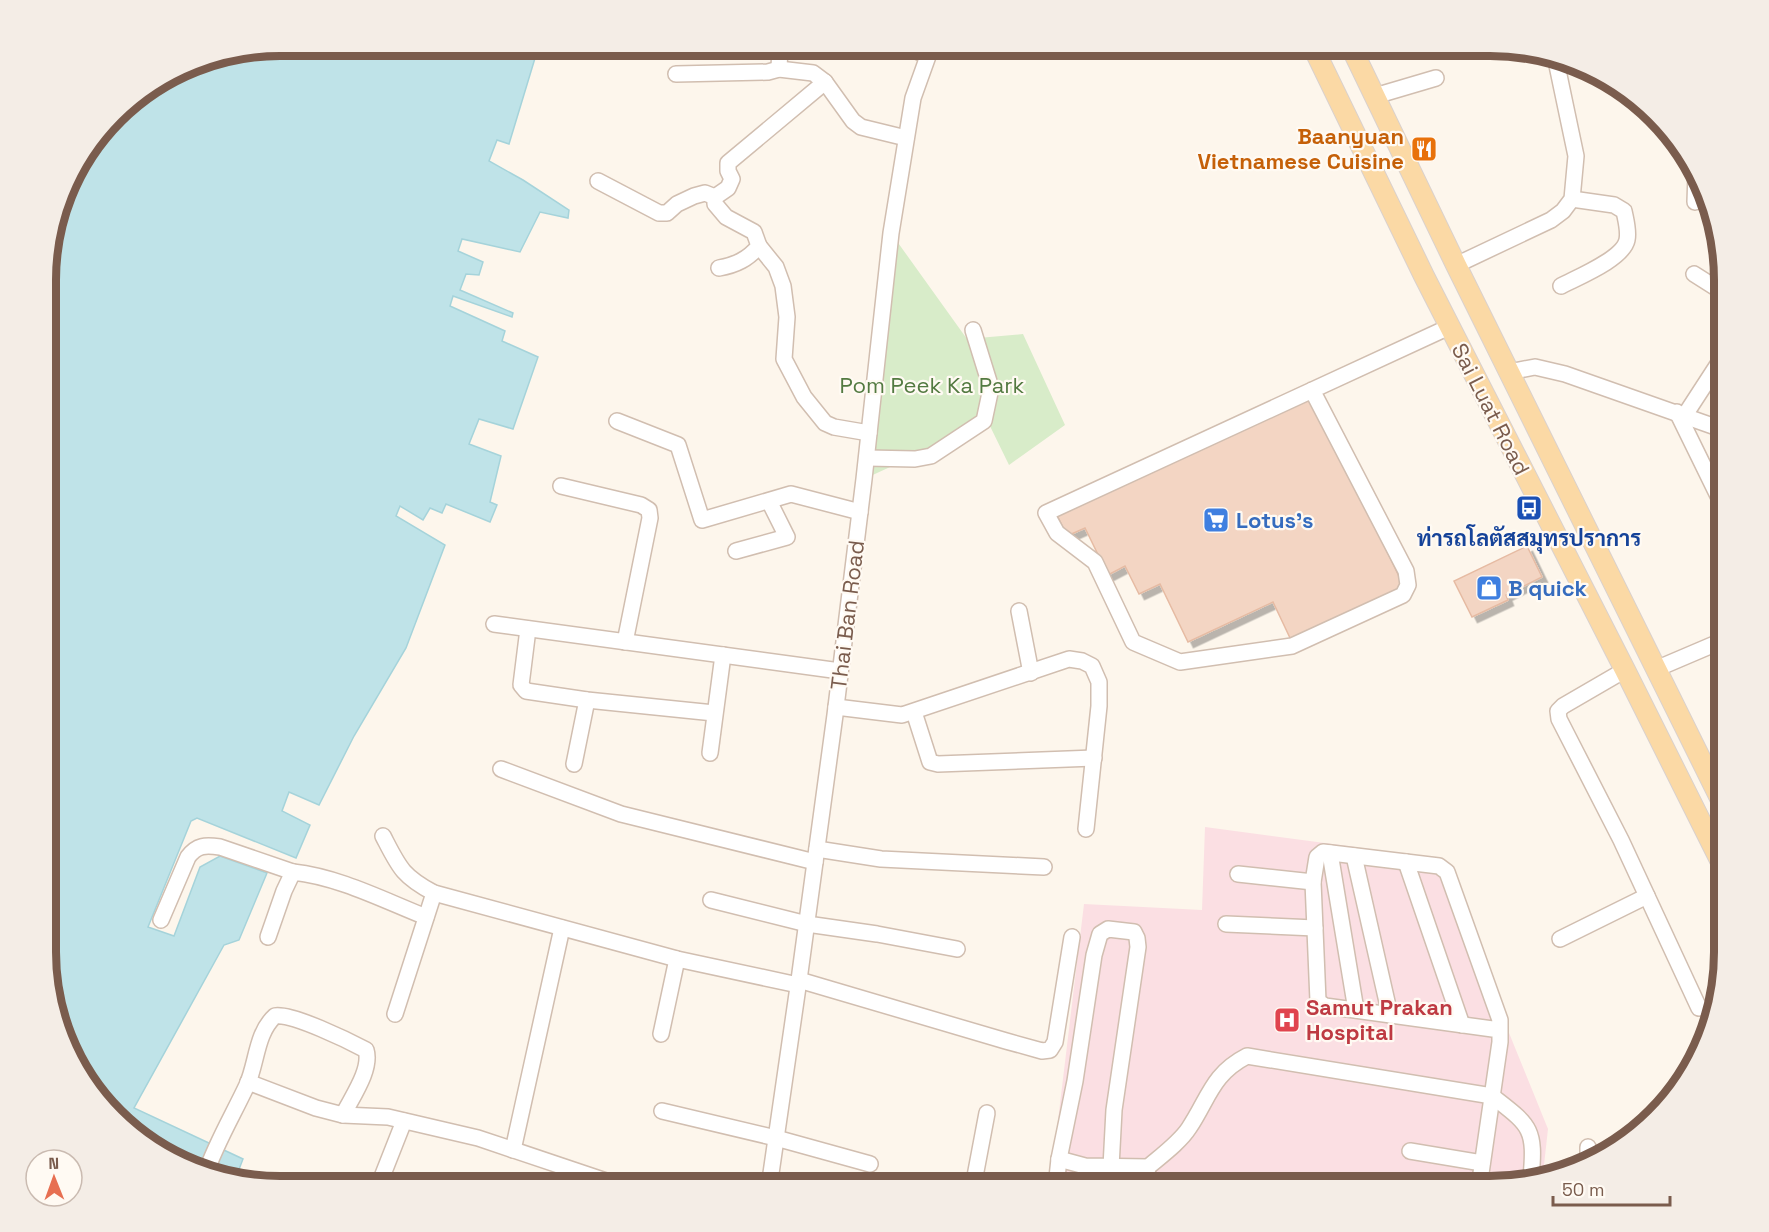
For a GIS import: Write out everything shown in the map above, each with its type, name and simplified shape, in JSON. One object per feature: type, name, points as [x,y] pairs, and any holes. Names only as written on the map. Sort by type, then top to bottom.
[{"type":"main road","name":"Sai Luat Road","points":[[1317,56],[1449,327],[1714,848]]},
{"type":"main road","name":"Sai Luat Road","points":[[1355,56],[1456,265],[1714,786]]},
{"type":"main road","points":[[1625,670],[1653,663]]},
{"type":"street","points":[[779,69],[780,56]]},
{"type":"street","name":"Thai Ban Road","points":[[771,1176],[836,707],[867,458],[891,233],[913,98],[928,56]]},
{"type":"street","points":[[1456,265],[1551,220],[1563,211],[1572,199],[1576,156],[1557,66]]},
{"type":"street","points":[[676,74],[768,72],[779,69],[813,73],[825,82],[853,121],[861,127],[906,138]]},
{"type":"street","points":[[1375,96],[1436,78]]},
{"type":"street","points":[[715,197],[728,188],[732,179],[728,171],[728,163],[825,82]]},
{"type":"street","points":[[598,181],[659,213],[668,213],[677,204],[694,196],[705,193],[715,197]]},
{"type":"street","points":[[1695,193],[1695,202]]},
{"type":"street","points":[[715,197],[715,204],[726,217],[754,232],[759,246],[776,267],[783,286],[787,316],[784,359],[804,397],[825,423],[834,428],[869,433]]},
{"type":"street","points":[[1561,286],[1618,255],[1627,242],[1628,227],[1624,212],[1614,205],[1572,199]]},
{"type":"street","points":[[719,268],[732,266],[750,257],[759,246]]},
{"type":"street","points":[[1694,274],[1714,287]]},
{"type":"street","points":[[1312,390],[1406,571],[1408,585],[1403,595],[1292,646],[1180,662],[1133,642],[1095,562],[1058,533],[1046,513],[1312,390],[1449,327]]},
{"type":"street","points":[[867,458],[915,459],[932,456],[984,422],[991,388],[973,330]]},
{"type":"street","points":[[1509,372],[1535,367],[1566,374],[1714,426]]},
{"type":"street","points":[[1681,413],[1714,368]]},
{"type":"street","points":[[1681,413],[1714,486]]},
{"type":"street","points":[[617,421],[678,445],[702,520],[791,494],[860,512]]},
{"type":"street","points":[[561,486],[642,505],[649,510],[650,518],[625,642]]},
{"type":"street","points":[[736,551],[787,537],[769,501]]},
{"type":"street","points":[[1018,611],[1031,673]]},
{"type":"street","points":[[494,624],[840,671]]},
{"type":"street","points":[[528,628],[521,685],[526,691],[587,700],[714,713]]},
{"type":"street","points":[[1653,663],[1714,643]]},
{"type":"street","points":[[710,753],[723,655]]},
{"type":"street","points":[[836,707],[902,715],[1069,659],[1082,661],[1092,666],[1099,682],[1099,706],[1086,829]]},
{"type":"street","points":[[1625,670],[1563,706],[1558,711],[1558,719],[1621,840],[1699,1008]]},
{"type":"street","points":[[574,764],[587,700]]},
{"type":"street","points":[[914,712],[930,762],[938,764],[1094,758]]},
{"type":"street","points":[[501,769],[621,814],[816,856],[1044,867]]},
{"type":"street","points":[[383,836],[400,869],[417,884],[434,893],[677,959],[799,982],[1042,1051],[1050,1050],[1055,1042],[1072,938]]},
{"type":"street","points":[[161,920],[188,857],[199,846],[208,845],[293,872],[332,879],[426,917]]},
{"type":"street","points":[[1480,1176],[1492,1096],[1500,1030],[1500,1020],[1447,872],[1439,866],[1323,852],[1317,856],[1313,882],[1318,1001],[1325,1006],[1500,1030]]},
{"type":"street","points":[[1330,853],[1356,1010]]},
{"type":"street","points":[[1354,856],[1390,1015]]},
{"type":"street","points":[[1406,862],[1462,1025]]},
{"type":"street","points":[[268,937],[293,872]]},
{"type":"street","points":[[1238,874],[1313,882]]},
{"type":"street","points":[[396,1014],[434,893]]},
{"type":"street","points":[[1560,939],[1647,896]]},
{"type":"street","points":[[711,900],[807,924],[957,949]]},
{"type":"street","points":[[1226,924],[1315,928]]},
{"type":"street","points":[[513,1150],[562,928]]},
{"type":"street","points":[[1057,1176],[1076,1081],[1098,938],[1105,930],[1120,930],[1134,932],[1138,947],[1114,1110],[1111,1167]]},
{"type":"street","points":[[661,1034],[677,959]]},
{"type":"street","points":[[209,1165],[248,1082],[261,1038],[275,1016],[284,1016],[352,1042],[366,1050],[368,1055],[366,1069],[343,1115]]},
{"type":"street","points":[[1147,1176],[1148,1167],[1188,1130],[1218,1077],[1246,1056],[1492,1096],[1523,1120],[1534,1152],[1532,1172]]},
{"type":"street","points":[[248,1082],[316,1108],[343,1115],[388,1117],[478,1138],[587,1176]]},
{"type":"street","points":[[662,1111],[776,1138],[870,1164]]},
{"type":"street","points":[[975,1176],[987,1113]]},
{"type":"street","points":[[382,1176],[404,1121]]},
{"type":"street","points":[[1588,1147],[1588,1153]]},
{"type":"street","points":[[1410,1151],[1482,1164]]},
{"type":"street","points":[[1059,1159],[1085,1166],[1148,1167]]},
{"type":"shaded area","name":"Samut Prakan Hospital","points":[[1205,827],[1438,858],[1548,1129],[1543,1170],[1504,1176],[1051,1176],[1084,904],[1202,910]]},
{"type":"green space","name":"Pom Peek Ka Park","points":[[891,233],[967,339],[1023,334],[1065,425],[1009,465],[988,422],[864,479]]},
{"type":"water","points":[[265,56],[536,56],[509,144],[497,140],[489,161],[569,210],[568,218],[540,212],[520,252],[462,239],[458,251],[483,262],[479,275],[466,274],[460,290],[513,313],[512,317],[453,296],[450,306],[505,331],[502,341],[538,357],[513,429],[479,419],[469,444],[501,456],[490,502],[497,505],[490,522],[446,504],[442,513],[430,508],[423,520],[400,506],[396,516],[445,545],[406,648],[354,736],[319,805],[289,792],[282,811],[310,825],[296,858],[197,818],[191,821],[148,927],[174,936],[200,867],[220,856],[267,873],[239,940],[224,945],[134,1108],[243,1159],[238,1172],[208,1165],[155,1139],[121,1111],[93,1077],[79,1051],[67,1024],[57,982],[56,265],[63,222],[73,194],[93,155],[121,121],[155,93],[208,67],[250,57]]},
{"type":"building","name":"Lotus's","points":[[1312,393],[1404,587],[1291,640],[1273,602],[1188,642],[1160,584],[1139,594],[1125,566],[1108,575],[1085,528],[1067,536],[1056,513]]},
{"type":"building","name":"B quick","points":[[1527,546],[1542,577],[1506,595],[1508,600],[1472,617],[1454,581]]},
{"type":"place","name":"Baanyuan Vietnamese Cuisine","points":[[1424,149]]},
{"type":"place","name":"ท่ารถโลตัสสมุทรปราการ","points":[[1529,508]]},
{"type":"place","name":"Lotus's","points":[[1216,520]]},
{"type":"place","name":"B quick","points":[[1489,588]]},
{"type":"place","name":"Samut Prakan Hospital","points":[[1287,1020]]}]
